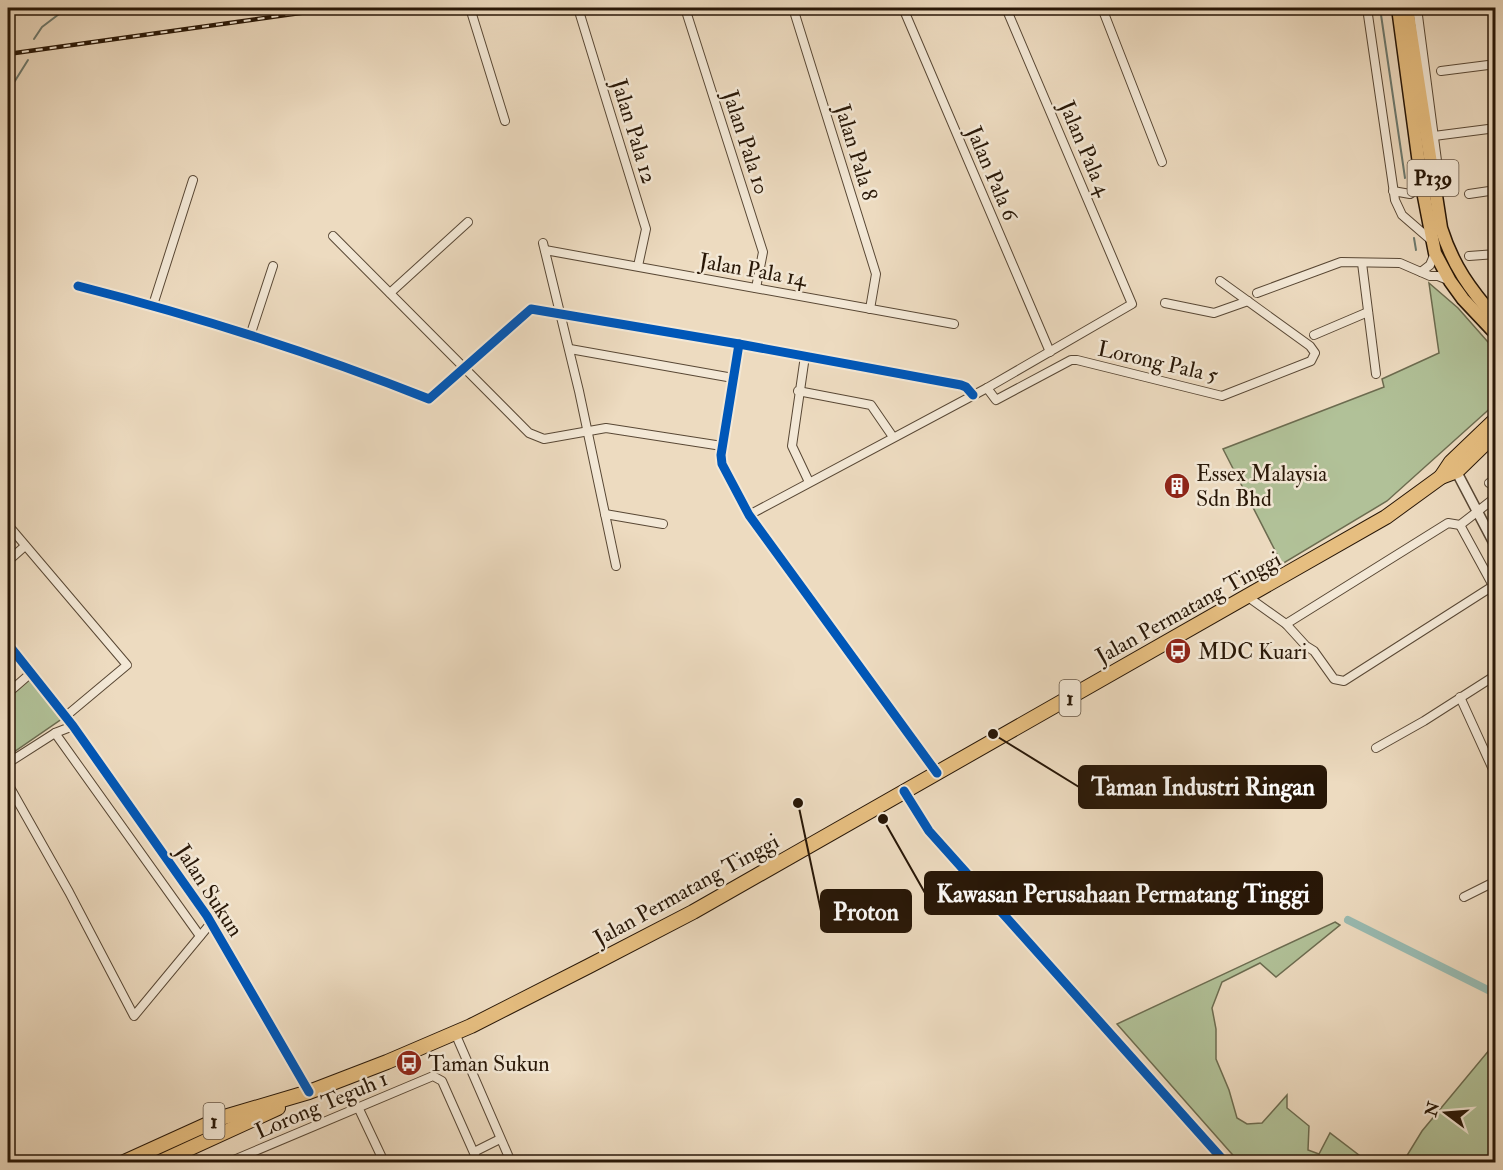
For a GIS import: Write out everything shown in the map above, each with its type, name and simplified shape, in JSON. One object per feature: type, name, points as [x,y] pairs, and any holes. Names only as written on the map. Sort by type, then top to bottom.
[{"type":"highway","name":"Jalan Permatang Tinggi","points":[[1454,467],[1496,419]]},
{"type":"highway","name":"Jalan Permatang Tinggi","points":[[161,1162],[309,1092],[455,1033],[693,912],[1386,518],[1496,432]]},
{"type":"highway","name":"Jalan Permatang Tinggi","points":[[124,1162],[221,1118],[309,1092]]},
{"type":"highway","points":[[161,1162],[162,1154],[180,1136]]},
{"type":"main road","name":"P139","points":[[1398,8],[1441,228],[1448,250],[1463,278],[1496,319]]},
{"type":"main road","name":"P139","points":[[1407,8],[1422,186],[1433,247],[1450,281],[1463,299],[1496,334]]},
{"type":"street","points":[[470,8],[505,121]]},
{"type":"street","name":"Jalan Pala 12","points":[[578,8],[646,229],[638,266]]},
{"type":"street","name":"Jalan Pala 10","points":[[685,8],[763,252],[756,288]]},
{"type":"street","name":"Jalan Pala 8","points":[[793,8],[876,274],[870,309]]},
{"type":"street","name":"Jalan Pala 6","points":[[903,8],[1050,352]]},
{"type":"street","name":"Jalan Pala 4","points":[[1006,8],[1132,304],[1050,352]]},
{"type":"street","points":[[1102,8],[1162,162]]},
{"type":"street","points":[[1367,8],[1393,190],[1402,215],[1433,247],[1433,260],[1421,272]]},
{"type":"street","points":[[1417,8],[1448,250]]},
{"type":"street","points":[[1441,71],[1496,64]]},
{"type":"street","points":[[1434,136],[1496,128]]},
{"type":"street","points":[[153,305],[192,180]]},
{"type":"street","points":[[1393,190],[1410,194],[1422,186]]},
{"type":"street","points":[[1469,194],[1496,190]]},
{"type":"street","points":[[390,293],[468,222]]},
{"type":"street","points":[[333,236],[535,437],[544,439],[606,428],[722,446]]},
{"type":"street","name":"Jalan Pala 14","points":[[560,313],[544,246],[638,266],[954,324]]},
{"type":"street","points":[[1469,256],[1496,254]]},
{"type":"street","points":[[1257,293],[1341,262],[1400,263],[1450,281]]},
{"type":"street","points":[[1362,263],[1376,374]]},
{"type":"street","points":[[250,336],[273,266]]},
{"type":"street","name":"Lorong Pala 5","points":[[987,388],[996,400],[1071,360],[1077,360],[1222,396],[1311,361],[1315,354],[1310,346],[1220,281]]},
{"type":"street","points":[[78,286],[153,305],[250,336],[395,385],[429,399],[531,309],[961,385],[973,395]]},
{"type":"street","points":[[1165,303],[1214,313],[1248,301]]},
{"type":"street","points":[[1314,335],[1368,312]]},
{"type":"street","points":[[560,313],[570,349],[616,566]]},
{"type":"street","points":[[739,344],[720,460],[749,515],[937,773]]},
{"type":"street","points":[[570,349],[733,378]]},
{"type":"street","points":[[749,515],[1050,352]]},
{"type":"street","points":[[805,356],[798,391],[792,446],[809,482]]},
{"type":"street","points":[[798,391],[871,405],[893,437]]},
{"type":"street","points":[[1454,467],[1496,547]]},
{"type":"street","points":[[1286,624],[1448,523],[1460,525],[1494,502]]},
{"type":"street","points":[[605,514],[663,524]]},
{"type":"street","points":[[8,525],[127,665],[66,716]]},
{"type":"street","points":[[1248,597],[1286,624],[1306,646],[1314,651],[1334,679],[1344,681],[1495,587],[1460,525]]},
{"type":"street","points":[[8,561],[25,546]]},
{"type":"street","name":"Jalan Sukun","points":[[8,644],[66,716],[211,923],[309,1092]]},
{"type":"street","points":[[8,693],[31,673]]},
{"type":"street","points":[[1376,748],[1424,721],[1496,675]]},
{"type":"street","points":[[1460,697],[1496,776]]},
{"type":"street","points":[[8,763],[56,733],[73,726]]},
{"type":"street","points":[[56,733],[200,936]]},
{"type":"street","points":[[8,784],[69,892],[134,1016],[211,923]]},
{"type":"street","points":[[904,791],[929,831],[1225,1162]]},
{"type":"street","points":[[1464,897],[1496,881]]},
{"type":"street","points":[[455,1033],[511,1162]]},
{"type":"street","name":"Lorong Teguh 1","points":[[230,1162],[433,1076],[442,1081],[478,1162]]},
{"type":"street","points":[[358,1107],[384,1162]]},
{"type":"street","points":[[474,1152],[500,1139]]},
{"type":"green space","points":[[1429,283],[1458,308],[1495,350],[1495,404],[1387,501],[1282,564],[1223,449],[1384,387],[1382,379],[1439,353]]},
{"type":"green space","points":[[31,673],[66,716],[8,756],[8,693]]},
{"type":"green space","points":[[1335,922],[1340,925],[1276,977],[1260,963],[1222,982],[1212,1008],[1216,1029],[1216,1059],[1229,1090],[1237,1118],[1247,1124],[1262,1123],[1287,1095],[1287,1108],[1309,1126],[1308,1150],[1319,1154],[1330,1133],[1368,1162],[1239,1162],[1117,1024]]},
{"type":"green space","points":[[1495,1043],[1495,1162],[1403,1162],[1422,1131]]},
{"type":"waterway","points":[[34,39],[42,27],[67,8]]},
{"type":"waterway","points":[[1380,8],[1405,178]]},
{"type":"waterway","points":[[8,92],[28,60]]},
{"type":"waterway","points":[[1414,238],[1416,250]]},
{"type":"waterway","points":[[1348,920],[1496,994]]},
{"type":"railway","points":[[8,54],[336,8]]},
{"type":"cycle path","points":[[78,286],[255,337],[429,399],[531,309],[961,385],[973,395]]},
{"type":"cycle path","points":[[739,344],[721,455],[722,464],[749,515],[937,773]]},
{"type":"cycle path","points":[[8,644],[73,726],[207,916],[309,1092]]},
{"type":"cycle path","points":[[904,791],[929,831],[1225,1162]]},
{"type":"place","name":"Essex Malaysia Sdn Bhd","points":[[1177,486]]},
{"type":"place","name":"MDC Kuari","points":[[1178,651]]},
{"type":"place","name":"Taman Industri Ringan","points":[[993,734]]},
{"type":"place","name":"Proton","points":[[798,803]]},
{"type":"place","name":"Kawasan Perusahaan Permatang Tinggi","points":[[883,819]]},
{"type":"place","name":"Taman Sukun","points":[[409,1063]]}]
